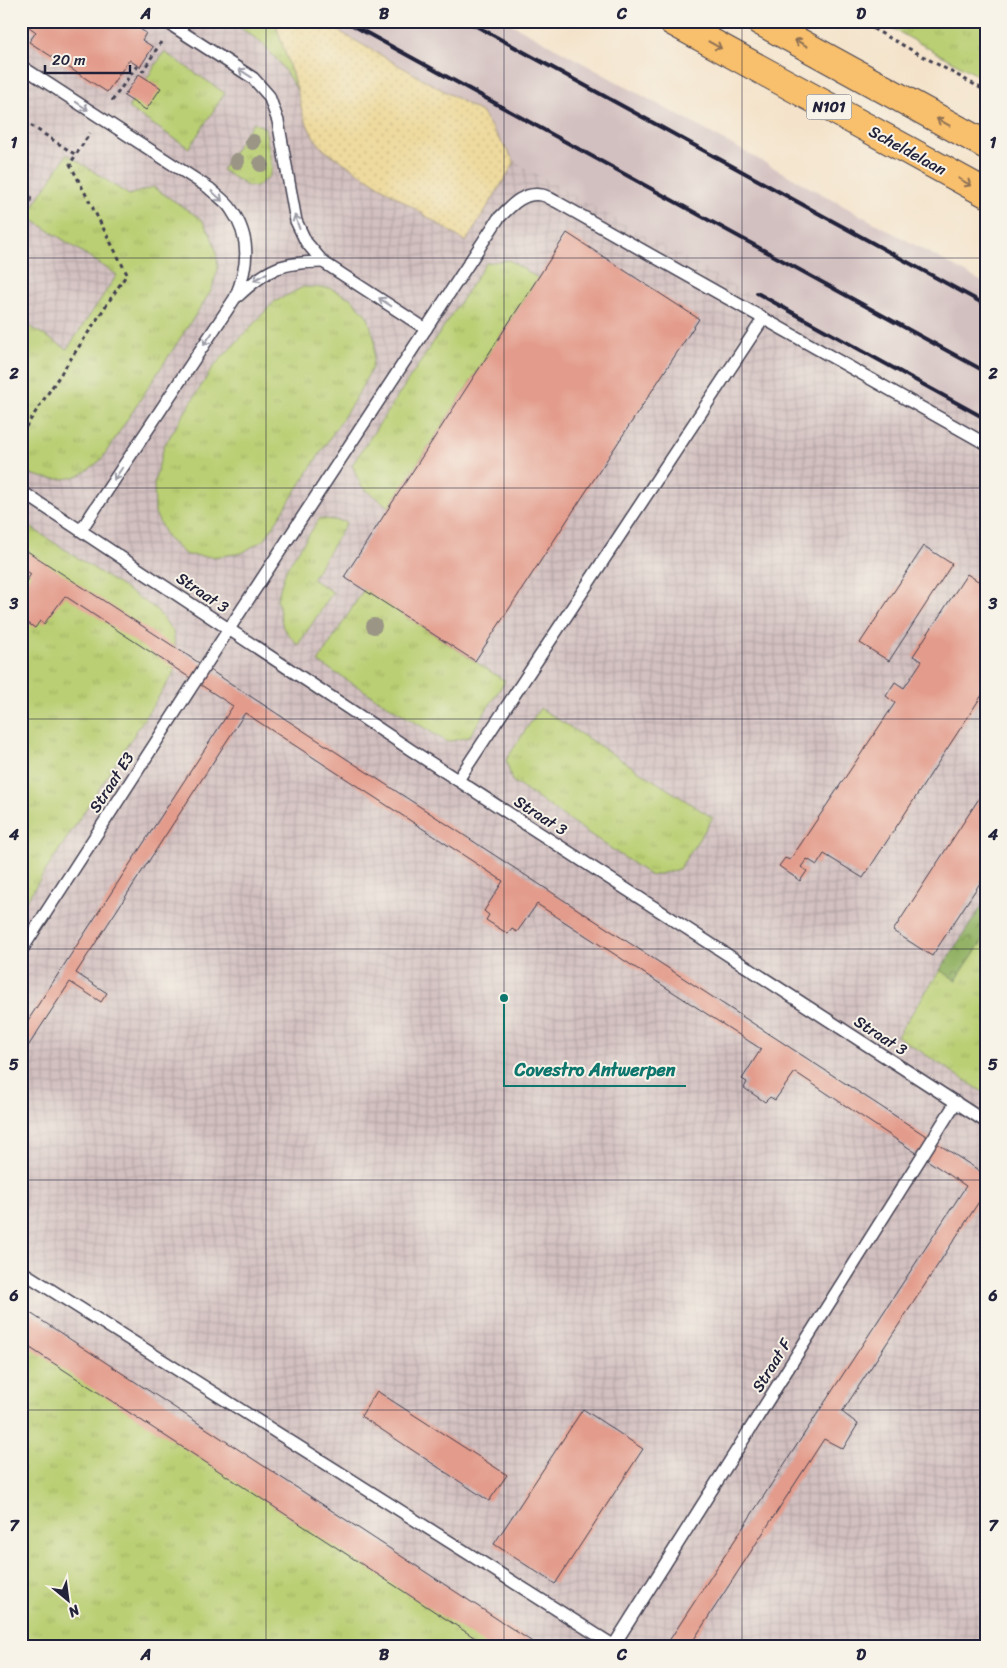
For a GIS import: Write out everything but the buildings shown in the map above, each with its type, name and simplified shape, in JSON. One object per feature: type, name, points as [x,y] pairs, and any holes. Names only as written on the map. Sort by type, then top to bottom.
[{"type":"main road","name":"Scheldelaan","points":[[672,21],[986,193]]},
{"type":"main road","name":"N101","points":[[760,21],[986,145]]},
{"type":"lane","points":[[165,21],[253,78],[268,96],[278,121],[296,221],[306,242],[323,262],[426,329]]},
{"type":"lane","points":[[21,66],[209,188],[231,208],[241,227],[246,250],[244,278],[235,298],[81,530]]},
{"type":"lane","name":"Straat E3","points":[[21,951],[229,629],[498,219],[510,206],[526,195],[542,195],[763,319]]},
{"type":"lane","points":[[235,298],[253,282],[276,268],[298,262],[323,262]]},
{"type":"lane","points":[[458,780],[763,319],[986,444]]},
{"type":"lane","name":"Straat 3","points":[[21,491],[458,780],[986,1122]]},
{"type":"lane","name":"Straat F","points":[[615,1646],[956,1102]]},
{"type":"lane","points":[[21,1271],[615,1646]]},
{"type":"path","points":[[859,21],[986,91]]},
{"type":"path","points":[[21,434],[127,274],[70,164],[136,67],[143,71],[162,42],[156,37]]},
{"type":"path","points":[[24,121],[76,155]]},
{"type":"shaded area","points":[[21,21],[387,21],[986,349],[986,1647],[21,1647]]},
{"type":"shaded area","points":[[321,21],[506,21],[986,284],[986,428],[515,162],[481,112]]},
{"type":"green space","points":[[230,21],[275,21],[297,90],[279,62],[261,42]]},
{"type":"green space","points":[[879,21],[986,21],[986,80]]},
{"type":"green space","points":[[164,52],[225,93],[189,148],[128,108]]},
{"type":"green space","points":[[253,122],[265,128],[272,168],[269,177],[256,187],[247,186],[222,170]]},
{"type":"green space","points":[[67,154],[129,195],[153,187],[201,219],[210,233],[216,250],[218,269],[211,291],[101,460],[75,477],[51,479],[21,469],[21,321],[67,349],[117,275],[27,216]]},
{"type":"green space","points":[[509,260],[538,278],[389,507],[361,486],[352,465],[486,263]]},
{"type":"green space","points":[[303,287],[330,288],[352,299],[368,317],[375,341],[372,368],[357,396],[265,539],[242,553],[215,557],[186,555],[167,538],[155,513],[154,483],[164,446],[213,367],[274,302]]},
{"type":"green space","points":[[320,518],[347,522],[312,579],[333,592],[298,645],[283,628],[277,599],[286,569]]},
{"type":"green space","points":[[21,521],[156,609],[173,631],[176,653],[174,673],[21,909]]},
{"type":"green space","points":[[364,589],[505,681],[469,737],[447,742],[318,662]]},
{"type":"green space","points":[[540,708],[713,818],[679,869],[651,876],[512,781],[506,760]]},
{"type":"green space","points":[[986,900],[986,935],[956,980],[940,970]]},
{"type":"green space","points":[[986,935],[986,1094],[897,1036],[940,970],[956,980]]},
{"type":"green space","points":[[21,1322],[521,1647],[21,1647]]},
{"type":"sand","points":[[275,21],[321,21],[481,112],[515,162],[466,242],[324,150],[312,135],[303,115]]},
{"type":"railway","points":[[345,21],[986,372]]},
{"type":"railway","points":[[467,21],[986,305]]},
{"type":"railway","points":[[757,293],[986,419]]},
{"type":"place","name":"Covestro Antwerpen","points":[[504,998]]}]
